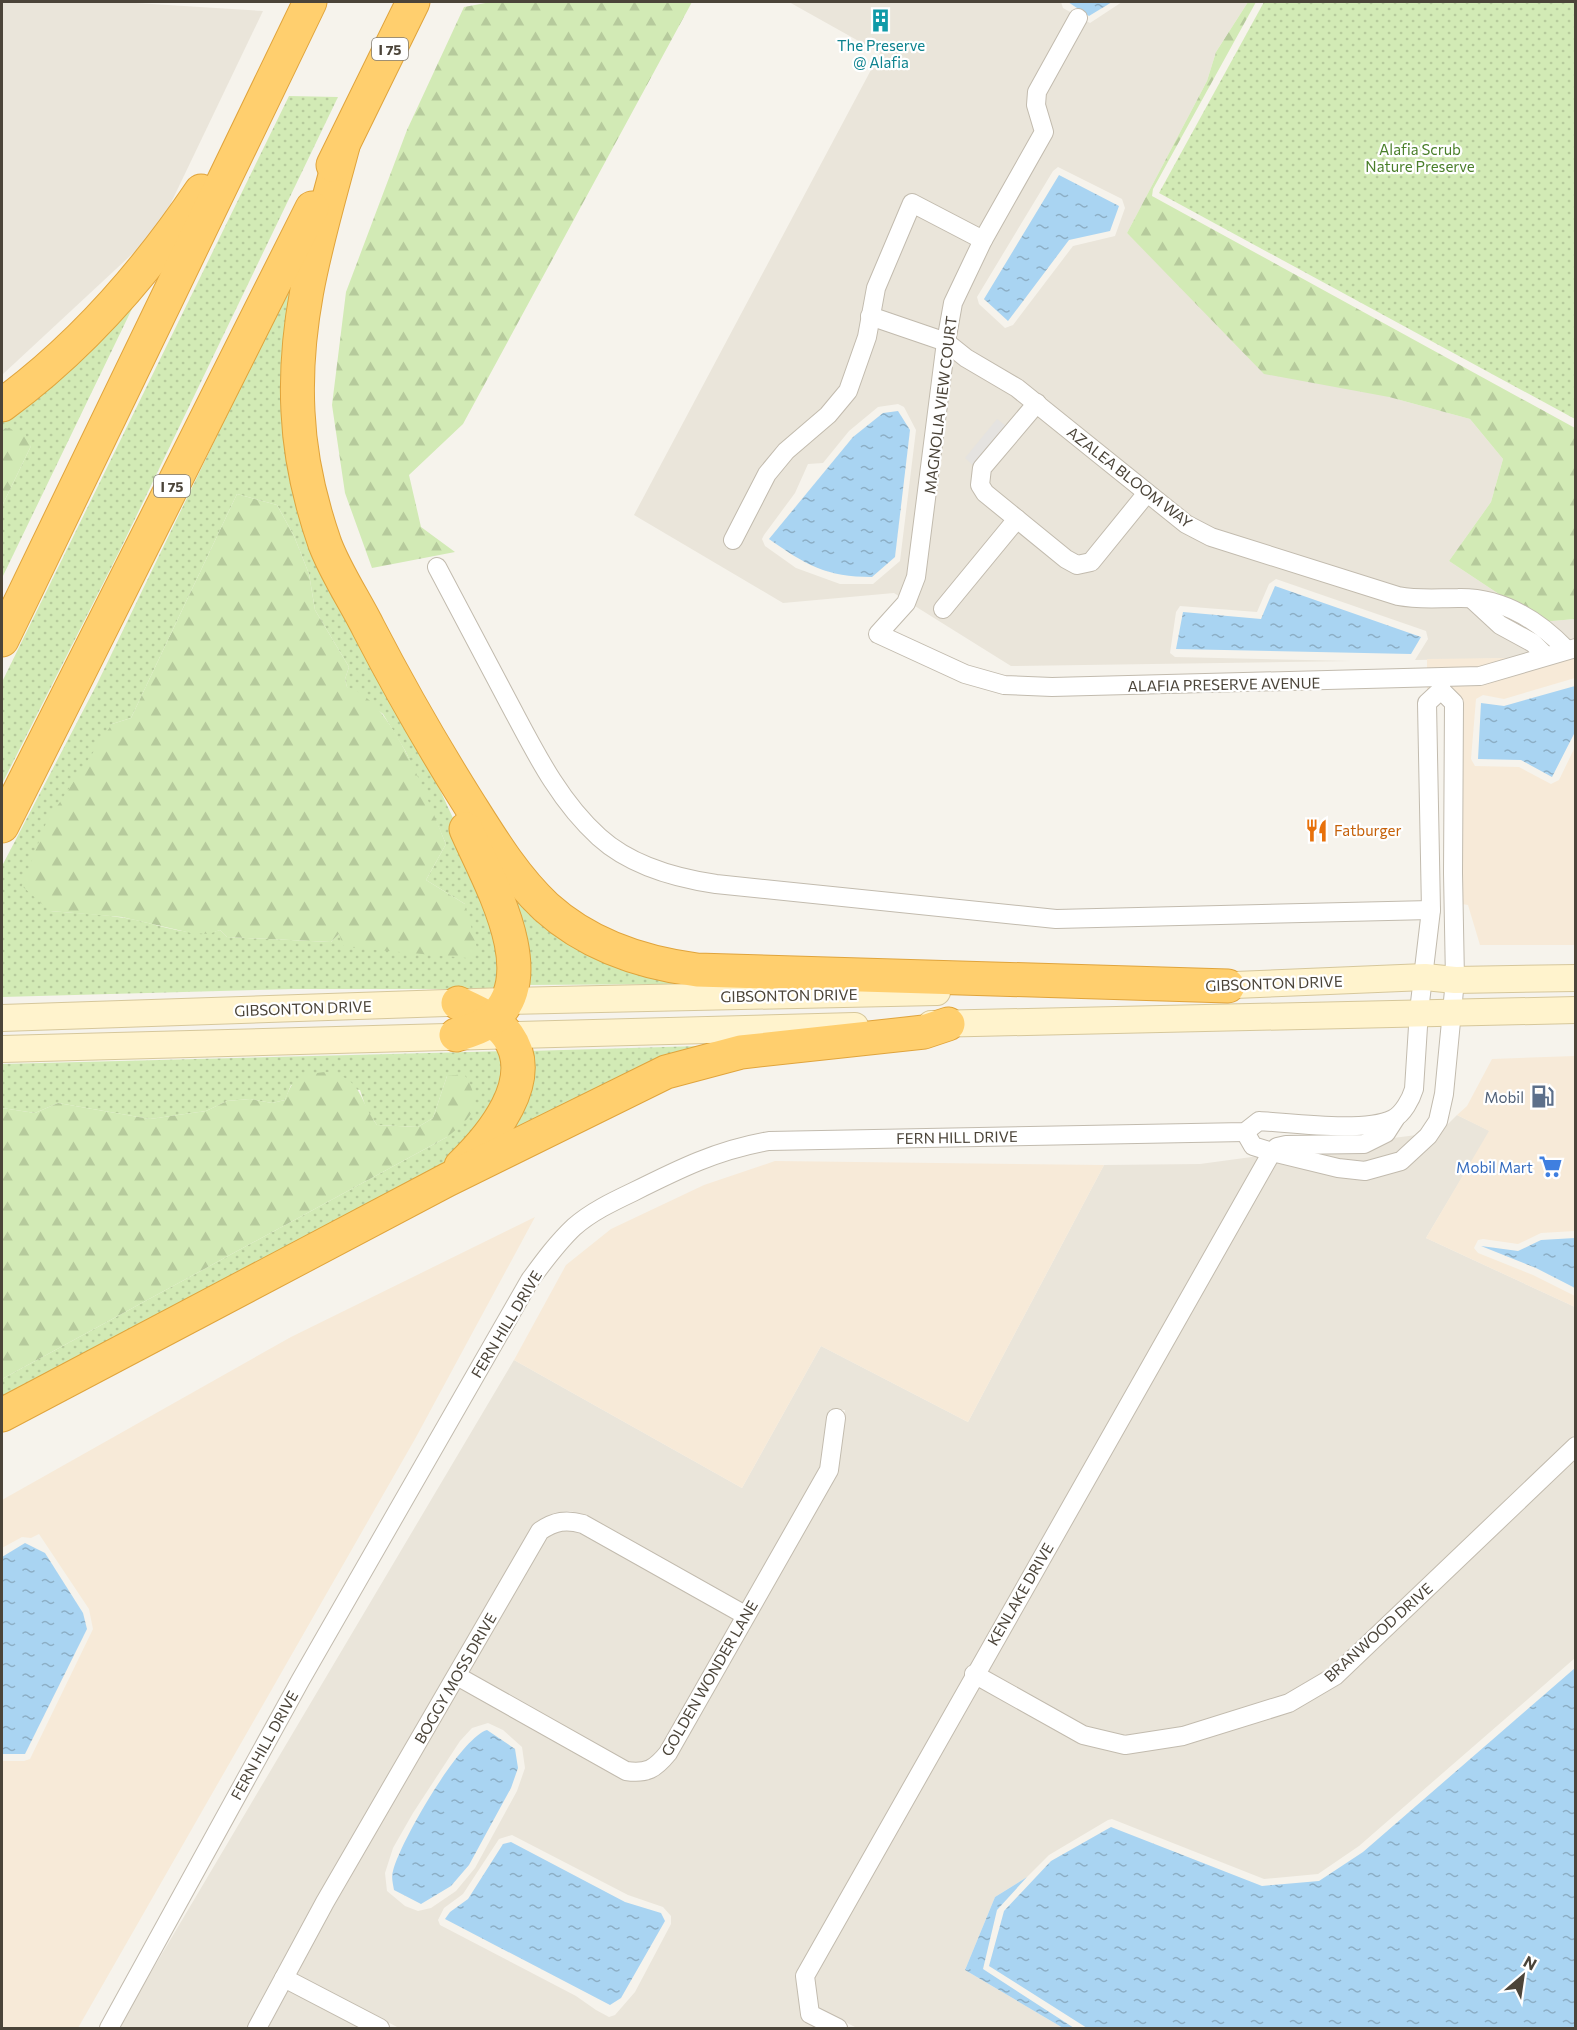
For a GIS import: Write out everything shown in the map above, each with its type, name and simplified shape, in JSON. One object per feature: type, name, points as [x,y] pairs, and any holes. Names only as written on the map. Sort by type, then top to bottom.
[{"type":"highway","points":[[2,640],[310,2]]},
{"type":"highway","name":"I 75","points":[[2,826],[413,2]]},
{"type":"highway","points":[[2,405],[74,342],[168,240],[259,108]]},
{"type":"highway","points":[[343,146],[311,265],[297,349],[298,413],[305,476],[326,546],[426,734],[502,855],[547,908],[585,934],[618,951],[645,960],[697,970],[752,974],[1228,986]]},
{"type":"highway","points":[[426,734],[507,926],[515,961],[501,1019],[514,1046],[516,1060],[517,1079],[512,1097],[502,1117],[478,1150],[447,1180]]},
{"type":"highway","points":[[458,1003],[501,1019]]},
{"type":"highway","points":[[456,1035],[501,1019]]},
{"type":"highway","points":[[2,1415],[447,1180],[666,1072],[694,1062],[741,1052],[924,1032],[948,1024]]},
{"type":"main road","name":"GIBSONTON DRIVE","points":[[501,1019],[1425,977],[1455,980],[1575,978]]},
{"type":"main road","name":"GIBSONTON DRIVE","points":[[2,1018],[458,1003]]},
{"type":"main road","points":[[501,1019],[948,1024],[1419,1011],[1575,1010]]},
{"type":"main road","name":"GIBSONTON DRIVE","points":[[2,1049],[456,1035]]},
{"type":"street","name":"MAGNOLIA VIEW COURT","points":[[878,634],[906,603],[916,578],[953,303],[983,240],[1044,132],[1036,105],[1037,92],[1078,18]]},
{"type":"street","points":[[733,540],[767,474],[786,451],[828,415],[848,391],[862,356],[876,288],[912,203],[983,240]]},
{"type":"street","name":"AZALEA BLOOM WAY","points":[[870,316],[946,342],[1036,403],[1186,524],[1236,546],[1398,596],[1473,600],[1510,608],[1546,628],[1571,649]]},
{"type":"street","points":[[1036,403],[991,456],[979,476],[985,493],[1066,560],[1077,565],[1091,562],[1102,552],[1147,493]]},
{"type":"street","points":[[943,609],[1017,519]]},
{"type":"street","points":[[437,567],[548,776],[572,808],[600,838],[625,856],[654,869],[685,879],[717,884],[1056,919],[1431,910]]},
{"type":"street","points":[[1473,600],[1500,625],[1533,643],[1545,656]]},
{"type":"street","name":"ALAFIA PRESERVE AVENUE","points":[[878,634],[965,674],[1004,685],[1062,687],[1441,684],[1480,676],[1571,649]]},
{"type":"street","points":[[1245,1132],[1253,1146],[1272,1152],[1338,1168],[1365,1171],[1401,1161],[1428,1136],[1438,1121],[1444,1094],[1454,1011],[1455,980],[1454,703],[1441,684],[1428,703],[1431,910],[1425,977],[1419,1011],[1414,1089],[1410,1100],[1386,1133],[1364,1144],[1286,1145],[1272,1152]]},
{"type":"street","name":"FERN HILL DRIVE","points":[[109,2028],[300,1681],[525,1289],[551,1251],[576,1226],[602,1207],[694,1161],[733,1148],[769,1141],[1245,1132],[1259,1121],[1374,1125],[1396,1118]]},
{"type":"street","name":"KENLAKE DRIVE","points":[[838,2028],[810,2014],[805,1976],[974,1674],[1272,1152]]},
{"type":"street","name":"GOLDEN WONDER LANE","points":[[456,1676],[626,1771],[643,1773],[656,1767],[668,1753],[830,1470],[836,1418]]},
{"type":"street","name":"BRANWOOD DRIVE","points":[[974,1674],[1083,1735],[1125,1745],[1183,1736],[1289,1703],[1335,1676],[1575,1446]]},
{"type":"street","name":"BOGGY MOSS DRIVE","points":[[257,2028],[540,1531],[554,1522],[570,1520],[583,1524],[745,1615]]},
{"type":"street","points":[[284,1978],[380,2028]]},
{"type":"shaded area","points":[[2,2],[120,2],[263,11],[158,230],[2,375]]},
{"type":"shaded area","points":[[789,2],[1061,2],[1063,8],[1090,23],[1122,2],[1248,2],[1216,52],[1207,81],[1127,233],[1191,296],[1389,397],[1470,419],[1503,459],[1491,502],[1449,561],[1541,622],[1575,619],[1575,657],[1415,660],[1428,639],[1426,631],[1276,579],[1269,584],[1257,612],[1180,606],[1176,612],[1170,653],[1175,657],[1352,661],[1011,666],[894,593],[783,603],[634,515],[880,53]],"holes":[[[1058,167],[1122,199],[1125,208],[1115,236],[1073,246],[1013,325],[1005,328],[979,304],[977,297],[1053,171]],[[898,404],[904,407],[916,430],[900,561],[873,584],[840,584],[796,568],[765,546],[762,539],[764,535],[795,493],[808,464],[823,463],[849,431],[878,407]]]},
{"type":"shaded area","points":[[997,419],[1010,429],[977,469],[965,458]]},
{"type":"shaded area","points":[[1575,657],[1575,678],[1504,699],[1483,695],[1476,699],[1471,759],[1475,766],[1519,767],[1551,784],[1559,780],[1575,747],[1575,945],[1480,945],[1468,905],[1462,904],[1448,668],[1427,693],[1427,659]]},
{"type":"shaded area","points":[[1575,1056],[1575,1231],[1541,1233],[1518,1244],[1483,1239],[1478,1240],[1474,1248],[1478,1253],[1533,1275],[1575,1296],[1575,1307],[1426,1238],[1489,1131],[1457,1115],[1467,1106],[1492,1059]]},
{"type":"shaded area","points":[[1457,1115],[1490,1131],[1426,1238],[1575,1307],[1575,1434],[1565,1447],[1330,1669],[1287,1695],[1182,1728],[1126,1736],[1086,1727],[985,1671],[1276,1153],[1440,1132]]},
{"type":"shaded area","points":[[1259,1156],[798,1972],[819,2028],[399,2028],[295,1974],[459,1688],[622,1778],[645,1781],[662,1773],[675,1757],[837,1470],[845,1410],[830,1409],[822,1468],[742,1603],[586,1515],[570,1511],[554,1513],[536,1523],[318,1898],[248,2028],[118,2028],[514,1360],[742,1488],[821,1346],[968,1422],[1104,1165],[1200,1164]],"holes":[[[488,1723],[503,1730],[522,1747],[525,1768],[517,1791],[475,1868],[456,1891],[431,1908],[418,1911],[405,1906],[387,1891],[385,1873],[393,1848],[460,1741],[472,1728]],[[512,1835],[628,1895],[663,1907],[671,1916],[671,1924],[635,1992],[615,2015],[609,2017],[576,1996],[440,1925],[438,1920],[444,1908],[463,1894],[499,1839]]]},
{"type":"shaded area","points":[[775,1161],[1104,1165],[968,1422],[821,1346],[742,1488],[514,1360],[566,1265],[611,1229],[704,1185]]},
{"type":"shaded area","points":[[535,1217],[415,1439],[78,2028],[2,2028],[2,1761],[30,1759],[93,1629],[89,1609],[39,1534],[31,1538],[22,1537],[2,1548],[2,1500],[291,1337]]},
{"type":"shaded area","points":[[1575,1459],[1575,1658],[1359,1846],[1318,1874],[1264,1879],[1112,1819],[1108,1820],[1049,1855],[1027,1877],[995,1897],[965,1970],[1063,2028],[857,2028],[817,2008],[813,1977],[977,1686],[1079,1743],[1126,1753],[1291,1711]]},
{"type":"shaded area","points":[[569,1529],[580,1532],[734,1619],[662,1749],[652,1760],[643,1764],[629,1762],[468,1672],[546,1537],[556,1530]]},
{"type":"shaded area","points":[[287,1989],[361,2028],[266,2028]]},
{"type":"green space","points":[[491,2],[692,2],[463,424],[409,475],[421,527],[455,552],[372,568],[345,493],[332,405],[346,292],[407,130],[464,7]]},
{"type":"green space","points":[[1248,2],[1256,2],[1153,189],[1152,196],[1575,428],[1575,619],[1541,622],[1449,561],[1491,502],[1503,459],[1470,419],[1389,397],[1264,374],[1127,233],[1207,81],[1216,52]]},
{"type":"green space","name":"Alafia Scrub Nature Preserve","points":[[1264,2],[1575,2],[1575,419],[1159,193]]},
{"type":"green space","points":[[289,96],[338,97],[120,550],[2,784],[2,682]]},
{"type":"green space","points":[[290,285],[300,285],[294,419],[417,740],[470,855],[505,941],[494,989],[294,989],[2,997],[2,866],[97,684]],"holes":[[[237,494],[277,505],[294,536],[309,574],[315,610],[349,667],[345,679],[347,687],[383,714],[406,752],[446,844],[426,880],[465,904],[339,934],[331,942],[227,937],[220,930],[210,933],[186,932],[125,918],[50,911],[112,724],[131,718]]]},
{"type":"green space","points":[[143,286],[2,578],[2,506],[31,446],[5,428],[2,431],[2,412]]},
{"type":"green space","points":[[5,428],[24,432],[31,446],[2,506],[2,431]]},
{"type":"green space","points":[[237,494],[277,505],[294,536],[309,574],[315,610],[349,667],[345,679],[347,687],[364,695],[379,711],[407,754],[446,844],[426,880],[465,904],[477,948],[467,958],[344,947],[339,934],[331,942],[227,937],[220,930],[209,934],[191,933],[122,917],[50,911],[22,886],[46,823],[112,724],[131,718]]},
{"type":"green space","points":[[506,885],[684,984],[525,985]]},
{"type":"green space","points":[[699,1046],[501,1137],[529,1051]]},
{"type":"green space","points":[[507,1051],[510,1069],[461,1155],[2,1408],[2,1379],[447,1137],[447,1076],[433,1118],[418,1127],[377,1125],[367,1111],[360,1090],[291,1085],[285,1100],[272,1103],[250,1099],[227,1101],[206,1111],[150,1119],[58,1103],[35,1113],[2,1108],[2,1064]]},
{"type":"green space","points":[[327,1072],[339,1075],[354,1085],[377,1125],[418,1127],[433,1118],[447,1076],[464,1074],[473,1094],[473,1110],[463,1123],[447,1137],[2,1379],[2,1108],[35,1113],[58,1103],[150,1119],[206,1111],[227,1101],[250,1099],[272,1103],[285,1100],[292,1085],[300,1077]]},
{"type":"water","points":[[1068,2],[1112,2],[1089,16]]},
{"type":"water","points":[[1059,175],[1119,206],[1110,231],[1069,240],[1008,321],[984,299]]},
{"type":"water","points":[[898,411],[910,430],[895,557],[872,577],[842,575],[817,568],[769,539],[853,437],[883,413]]},
{"type":"water","points":[[1275,586],[1421,637],[1411,654],[1176,649],[1183,612],[1261,619]]},
{"type":"water","points":[[1575,686],[1575,732],[1552,777],[1521,760],[1478,759],[1481,703],[1504,706]]},
{"type":"water","points":[[1575,1238],[1575,1288],[1536,1268],[1481,1246],[1518,1251],[1541,1240]]},
{"type":"water","points":[[25,1543],[45,1553],[83,1613],[87,1629],[25,1754],[2,1754],[2,1557]]},
{"type":"water","points":[[1575,1668],[1575,2028],[1087,2028],[989,1966],[1004,1911],[1051,1861],[1111,1827],[1262,1886],[1319,1881],[1363,1852]]},
{"type":"water","points":[[487,1730],[515,1749],[518,1768],[511,1788],[469,1865],[451,1886],[421,1904],[394,1890],[392,1873],[398,1857],[419,1816],[447,1770],[475,1737]]},
{"type":"water","points":[[511,1842],[625,1902],[661,1913],[665,1921],[621,1998],[610,2005],[445,1919],[450,1912],[468,1899],[503,1844]]},
{"type":"water","points":[[1027,1877],[997,1910],[983,1969],[1074,2028],[1063,2028],[965,1970],[995,1897]]},
{"type":"place","name":"The Preserve @ Alafia","points":[[881,21]]},
{"type":"place","name":"Fatburger","points":[[1316,830]]},
{"type":"place","name":"Mobil","points":[[1542,1097]]},
{"type":"place","name":"Mobil Mart","points":[[1551,1167]]}]
